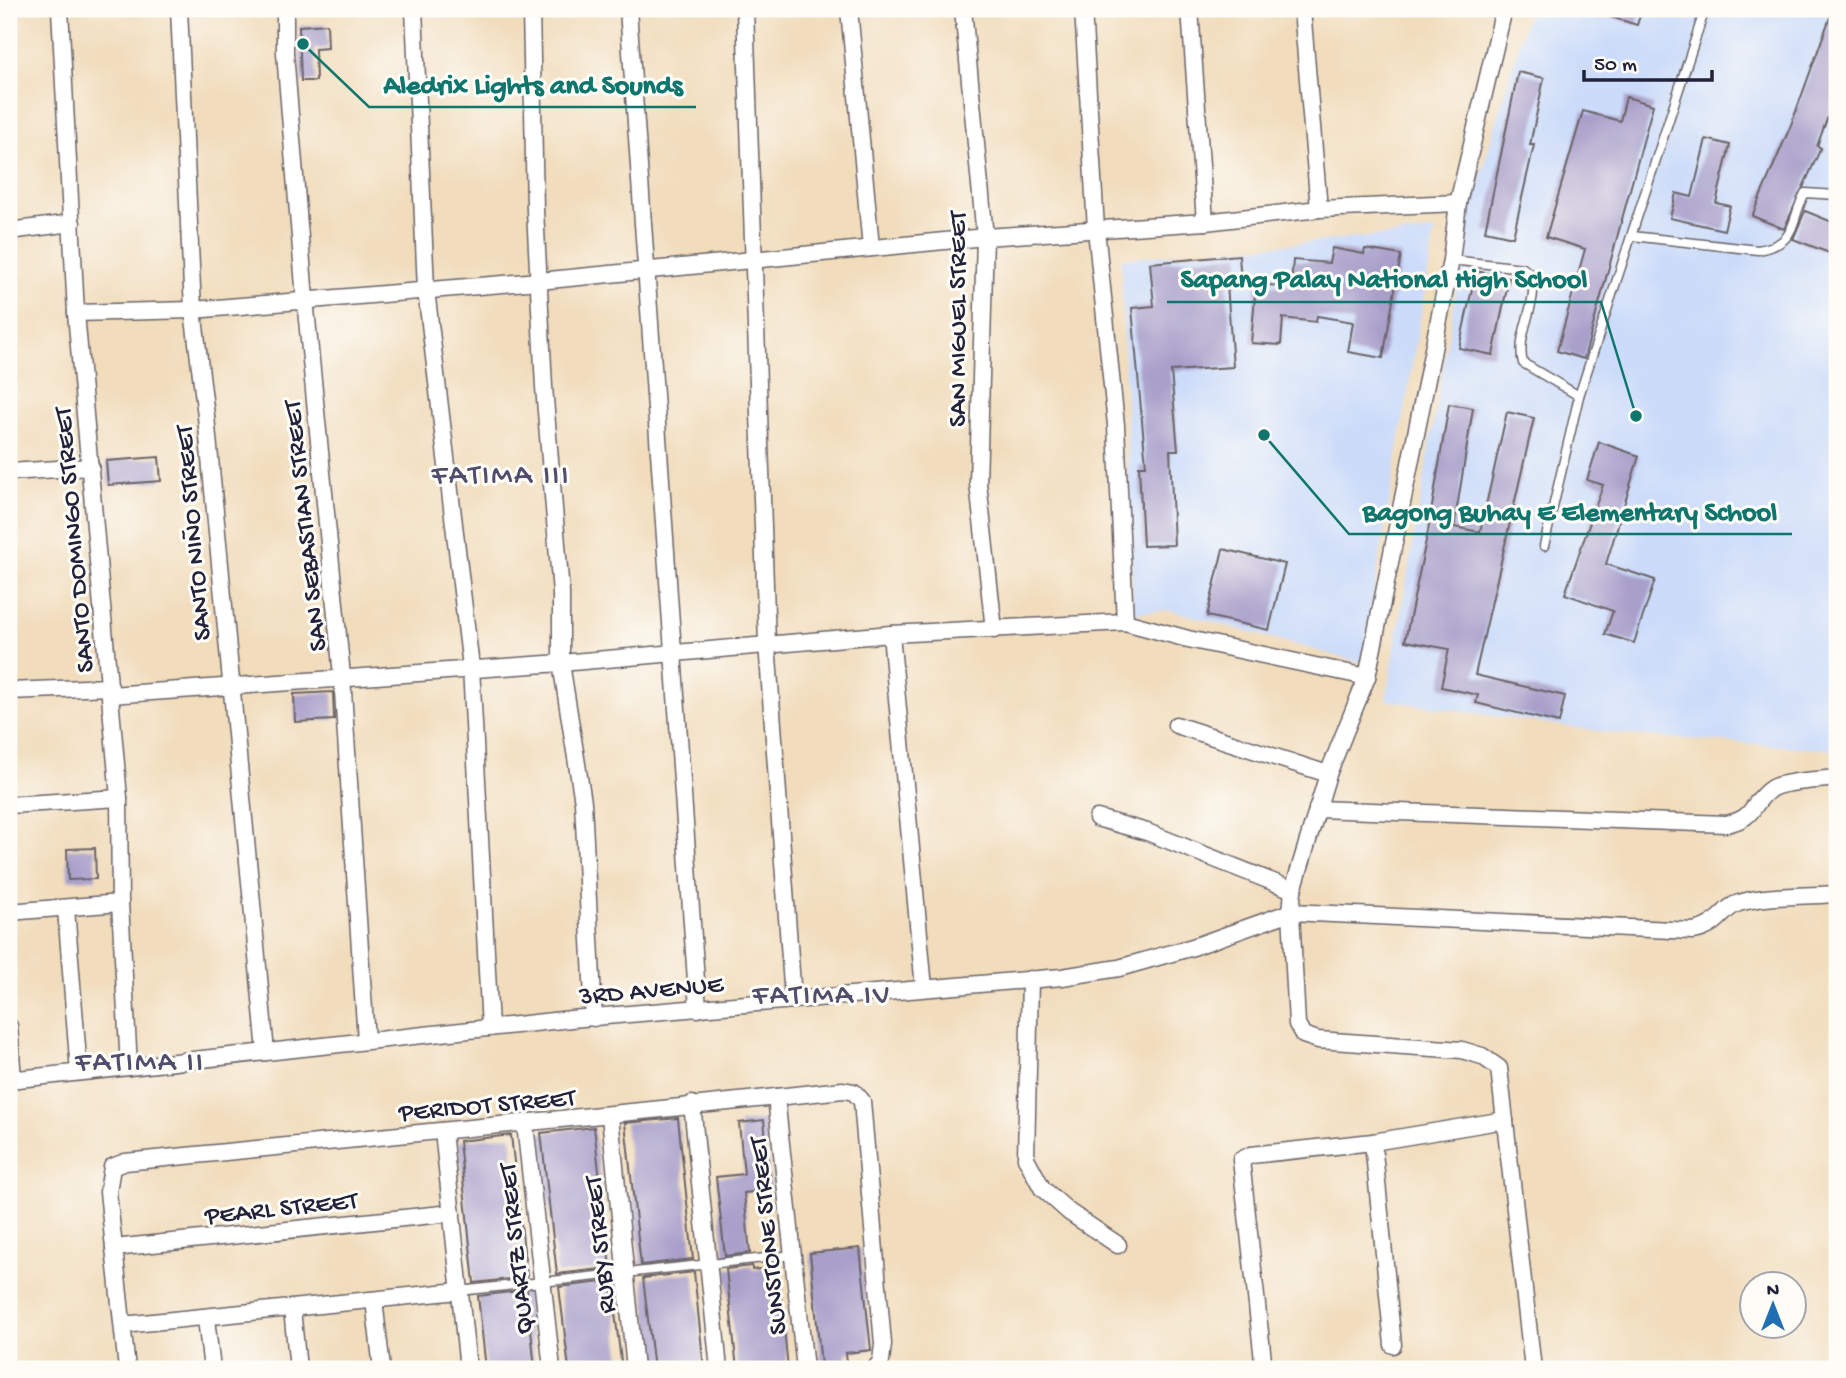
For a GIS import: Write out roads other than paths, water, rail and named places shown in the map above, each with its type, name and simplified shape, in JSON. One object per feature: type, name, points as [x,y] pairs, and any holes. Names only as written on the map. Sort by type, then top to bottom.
[{"type":"street","name":"SANTO DOMINGO STREET","points":[[60,9],[76,313],[119,798],[120,903],[129,1067]]},
{"type":"street","name":"SANTO NIÑO STREET","points":[[179,9],[193,310],[206,416],[229,687],[266,1052]]},
{"type":"street","name":"SAN SEBASTIAN STREET","points":[[285,9],[285,53],[305,299],[342,676],[366,1040]]},
{"type":"street","points":[[414,9],[426,290],[471,667],[489,1028]]},
{"type":"street","points":[[531,9],[539,281],[561,593],[561,663],[583,802],[594,1018]]},
{"type":"street","points":[[628,9],[698,1009]]},
{"type":"street","points":[[745,9],[767,643],[793,999]]},
{"type":"street","points":[[849,9],[872,248]]},
{"type":"street","name":"SAN MIGUEL STREET","points":[[963,9],[985,237],[978,483],[994,630]]},
{"type":"street","points":[[1083,9],[1096,229],[1116,425],[1125,622]]},
{"type":"street","points":[[1190,9],[1205,222]]},
{"type":"street","points":[[1303,9],[1319,209]]},
{"type":"street","points":[[1504,9],[1458,203],[1451,260],[1367,677],[1328,774],[1293,890],[1291,912],[1297,1024],[1303,1035],[1318,1040],[1462,1050],[1482,1056],[1499,1068],[1533,1369]]},
{"type":"street","points":[[76,313],[193,310],[539,281],[647,268],[985,237],[1205,222],[1319,209],[1458,203]]},
{"type":"street","points":[[9,230],[72,223]]},
{"type":"street","points":[[9,472],[91,467]]},
{"type":"street","points":[[9,691],[229,687],[342,676],[561,663],[891,634],[1125,622],[1188,639],[1367,677]]},
{"type":"street","points":[[891,634],[923,988]]},
{"type":"street","points":[[1176,725],[1328,774]]},
{"type":"street","points":[[1317,809],[1726,824],[1742,821],[1753,813],[1764,794],[1774,786],[1837,778]]},
{"type":"street","points":[[9,805],[119,798]]},
{"type":"street","points":[[1097,818],[1147,832],[1293,890]]},
{"type":"street","points":[[1291,912],[1693,931],[1704,930],[1720,920],[1738,903],[1837,894]]},
{"type":"street","points":[[9,912],[120,903]]},
{"type":"street","points":[[66,909],[79,1072]]},
{"type":"street","name":"3RD AVENUE","points":[[11,1080],[366,1040],[1030,979],[1119,968],[1193,947],[1291,912]]},
{"type":"street","points":[[1030,979],[1026,1158],[1042,1188],[1069,1212],[1118,1245]]},
{"type":"street","points":[[9,1026],[11,1080]]},
{"type":"street","name":"PERIDOT STREET","points":[[114,1248],[108,1192],[112,1167],[125,1162],[610,1116],[692,1104],[854,1091],[862,1101],[883,1345],[878,1365]]},
{"type":"street","name":"SUNSTONE STREET","points":[[776,1097],[805,1369]]},
{"type":"street","points":[[692,1104],[719,1369]]},
{"type":"street","name":"RUBY STREET","points":[[610,1116],[635,1369]]},
{"type":"street","points":[[1264,1369],[1241,1160],[1251,1155],[1373,1142],[1505,1120]]},
{"type":"street","name":"QUARTZ STREET","points":[[525,1124],[552,1369]]},
{"type":"street","points":[[443,1131],[467,1369]]},
{"type":"street","points":[[1373,1142],[1393,1345]]},
{"type":"street","name":"PEARL STREET","points":[[114,1248],[452,1213]]},
{"type":"street","points":[[114,1248],[127,1369]]},
{"type":"street","points":[[123,1325],[206,1319],[458,1291]]},
{"type":"street","points":[[374,1300],[382,1369]]},
{"type":"street","points":[[292,1309],[298,1369]]},
{"type":"street","points":[[206,1319],[212,1369]]},
{"type":"lane","points":[[1544,546],[1579,396],[1705,9]]},
{"type":"lane","points":[[1632,236],[1758,250],[1778,246],[1788,239],[1805,193],[1837,195]]},
{"type":"lane","points":[[1451,260],[1523,268],[1532,275],[1535,287],[1520,352],[1523,363],[1579,396]]},
{"type":"lane","points":[[458,1291],[793,1255]]},
{"type":"place","name":"Aledrix Lights and Sounds","points":[[303,44]]},
{"type":"place","name":"Sapang Palay National High School","points":[[1636,416]]},
{"type":"place","name":"Bagong Buhay E Elementary School","points":[[1264,435]]},
{"type":"district","name":"FATIMA III","points":[[501,473]]},
{"type":"district","name":"FATIMA IV","points":[[822,993]]},
{"type":"district","name":"FATIMA II","points":[[140,1060]]}]
